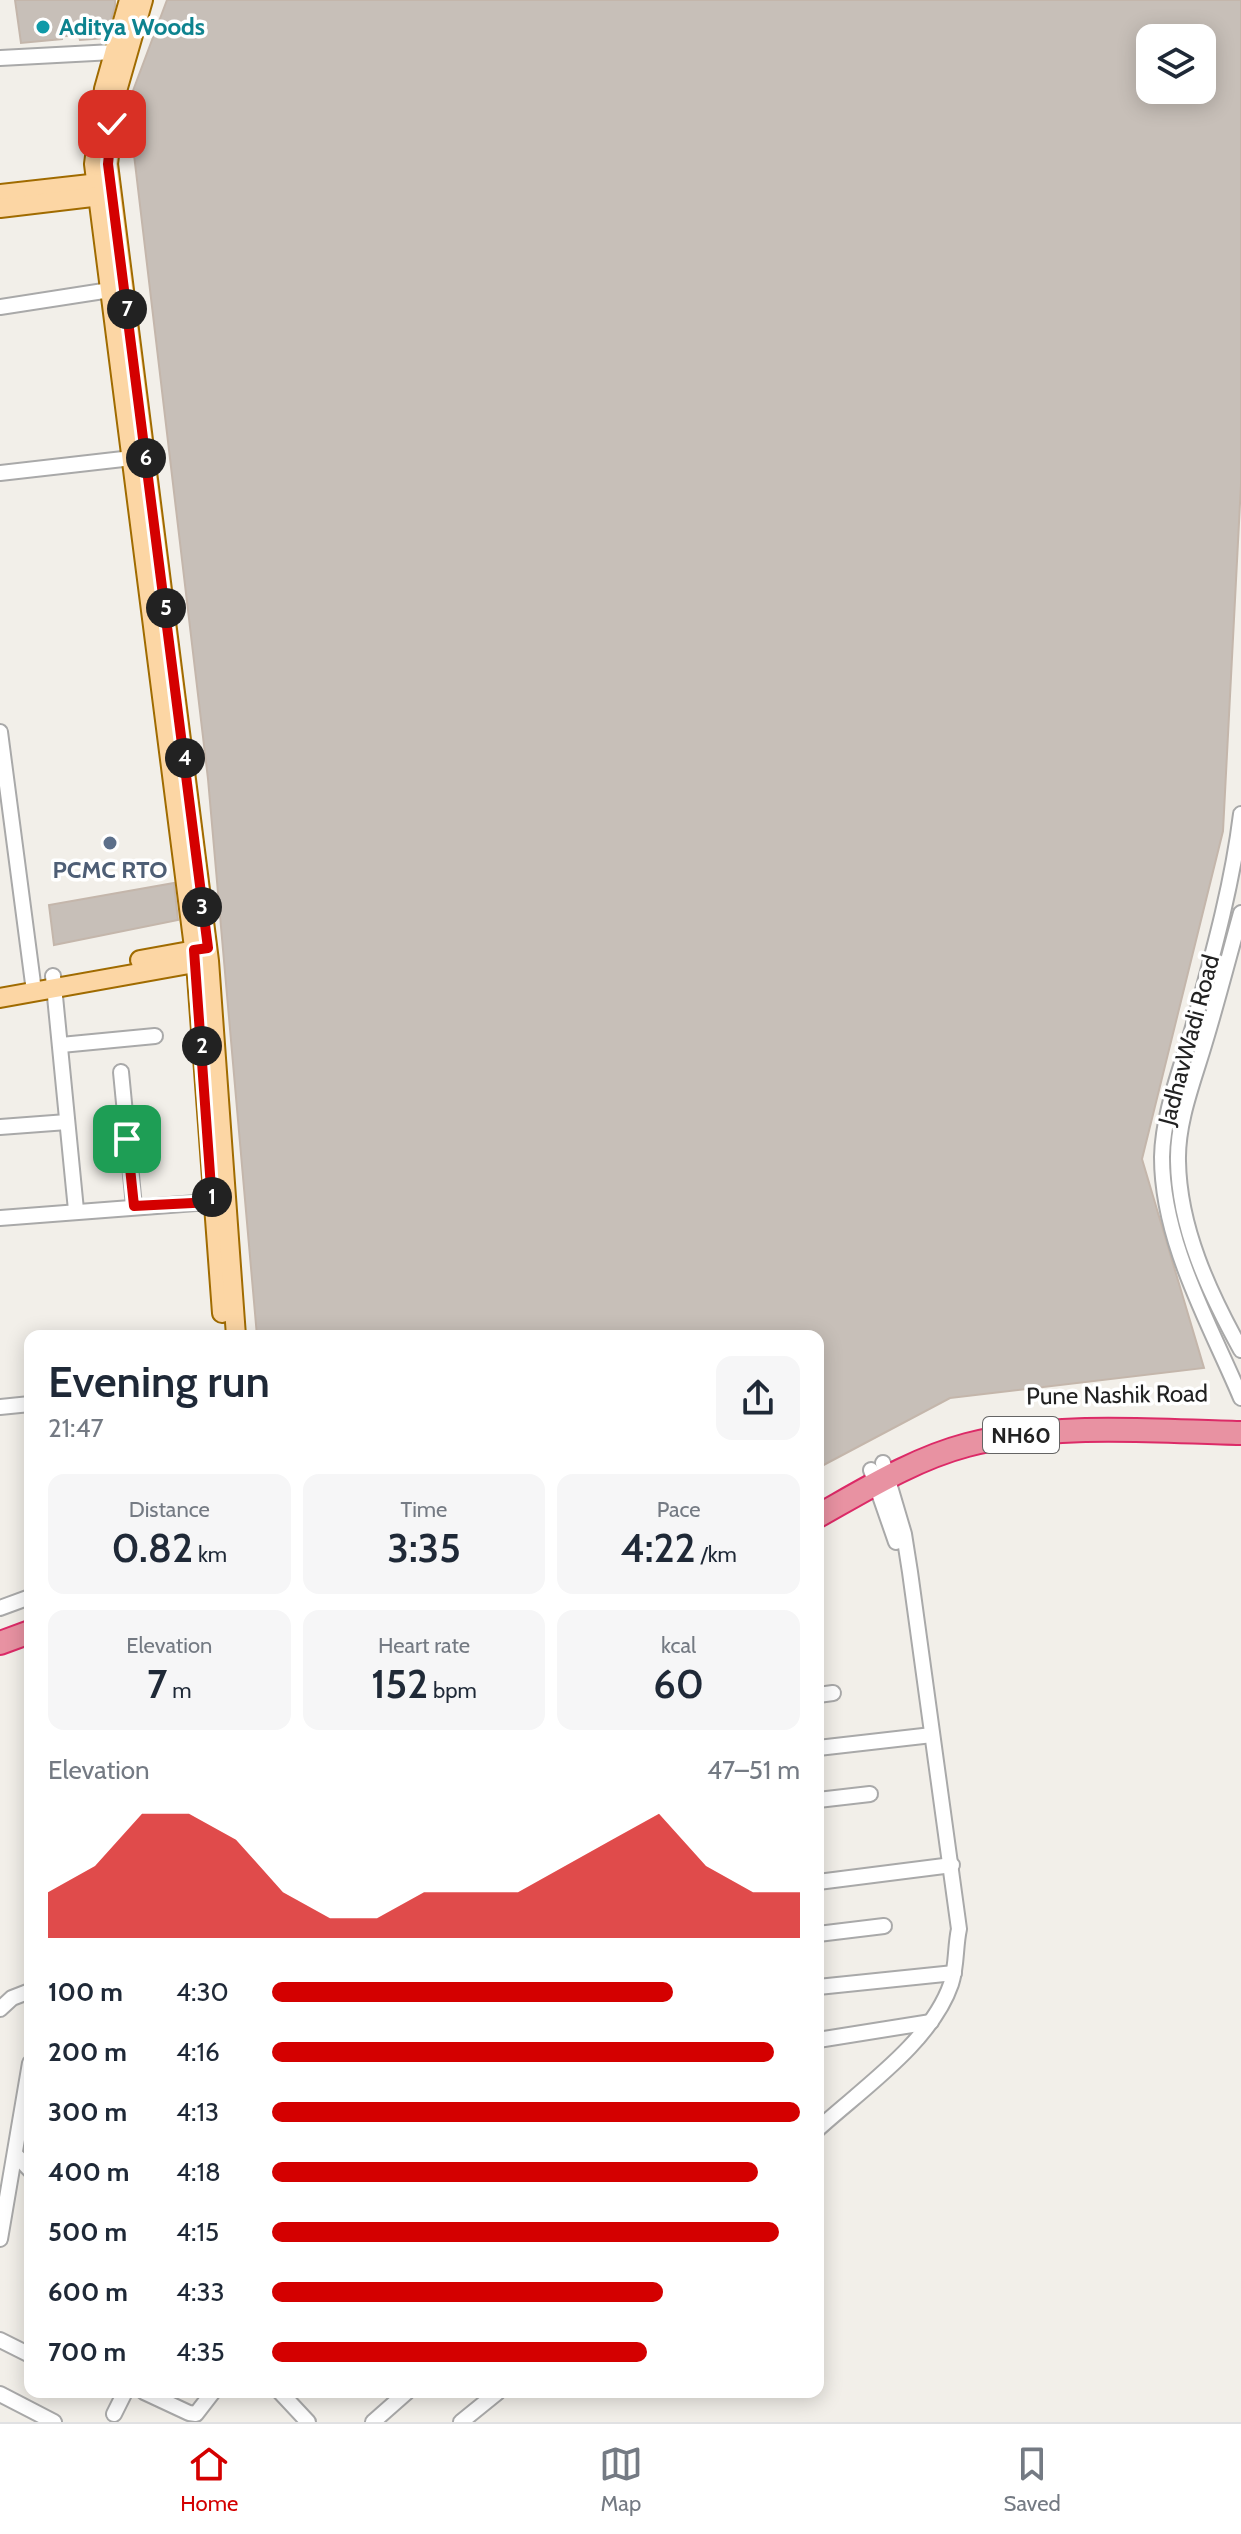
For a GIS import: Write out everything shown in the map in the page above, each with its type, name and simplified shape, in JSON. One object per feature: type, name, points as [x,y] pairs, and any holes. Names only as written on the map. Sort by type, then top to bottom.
[{"type":"highway","name":"Pune Nashik Road","points":[[824,1512],[880,1474],[971,1430],[1032,1420],[1241,1419]]},
{"type":"highway","name":"Pune Nashik Road","points":[[824,1497],[942,1453],[1001,1437],[1089,1431],[1241,1433]]},
{"type":"highway","points":[[0,1643],[24,1634]]},
{"type":"highway","points":[[0,1659],[24,1650]]},
{"type":"main road","points":[[129,0],[113,52],[95,151],[104,189],[202,955],[219,1201],[224,1330]]},
{"type":"main road","points":[[143,0],[117,91],[108,152],[104,189],[110,290],[202,955]]},
{"type":"main road","points":[[0,194],[104,189]]},
{"type":"main road","points":[[0,208],[104,189]]},
{"type":"main road","points":[[0,986],[54,982],[202,955]]},
{"type":"main road","points":[[0,998],[33,985]]},
{"type":"main road","points":[[219,1201],[235,1330]]},
{"type":"street","points":[[0,58],[113,52]]},
{"type":"street","points":[[0,307],[110,290]]},
{"type":"street","points":[[0,473],[132,458]]},
{"type":"street","points":[[0,732],[8,849],[33,985]]},
{"type":"street","name":"JadhavWadi Road","points":[[1241,814],[1234,902],[1168,1115],[1162,1159],[1165,1192],[1179,1251],[1241,1398]]},
{"type":"street","name":"JadhavWadi Road","points":[[1241,913],[1187,1103],[1178,1160],[1194,1248],[1208,1285],[1241,1350]]},
{"type":"street","points":[[54,982],[76,1210]]},
{"type":"street","points":[[61,1045],[155,1036]]},
{"type":"street","points":[[121,1072],[134,1206]]},
{"type":"street","points":[[0,1117],[0,1127],[67,1122]]},
{"type":"street","points":[[0,1218],[219,1201]]},
{"type":"street","points":[[0,1407],[24,1405]]},
{"type":"street","points":[[824,2124],[931,2022],[954,1973],[959,1929],[929,1735],[910,1572],[880,1474]]},
{"type":"street","points":[[0,1608],[24,1599]]},
{"type":"street","points":[[824,1747],[929,1735]]},
{"type":"street","points":[[824,1799],[870,1794]]},
{"type":"street","points":[[824,1881],[948,1866]]},
{"type":"street","points":[[824,1933],[884,1926]]},
{"type":"street","points":[[824,1986],[954,1973]]},
{"type":"street","points":[[0,2009],[12,1998],[24,1993]]},
{"type":"street","points":[[824,2039],[931,2022]]},
{"type":"street","points":[[0,2239],[15,2154],[24,2124]]},
{"type":"street","points":[[15,2154],[24,2164]]},
{"type":"street","points":[[0,2340],[24,2352]]},
{"type":"street","points":[[0,2394],[54,2422]]},
{"type":"street","points":[[114,2414],[122,2398]]},
{"type":"street","points":[[157,2398],[196,2414],[208,2398]]},
{"type":"street","points":[[286,2398],[308,2422]]},
{"type":"street","points":[[373,2422],[400,2398]]},
{"type":"street","points":[[461,2422],[491,2398]]},
{"type":"building","points":[[15,0],[115,0],[115,6],[106,38],[80,40],[79,36],[62,36],[62,39],[21,43]]},
{"type":"building","points":[[167,0],[1241,0],[1241,484],[1223,831],[1142,1159],[1204,1368],[950,1398],[824,1465],[824,1330],[256,1330],[208,779],[128,104]]},
{"type":"building","points":[[174,883],[178,920],[54,945],[49,905]]},
{"type":"place","name":"Aditya Woods","points":[[43,27]]},
{"type":"place","name":"PCMC RTO","points":[[110,843]]},
{"type":"route","points":[[112,124],[108,164],[208,948],[194,950],[212,1202],[134,1206],[127,1139]]}]
